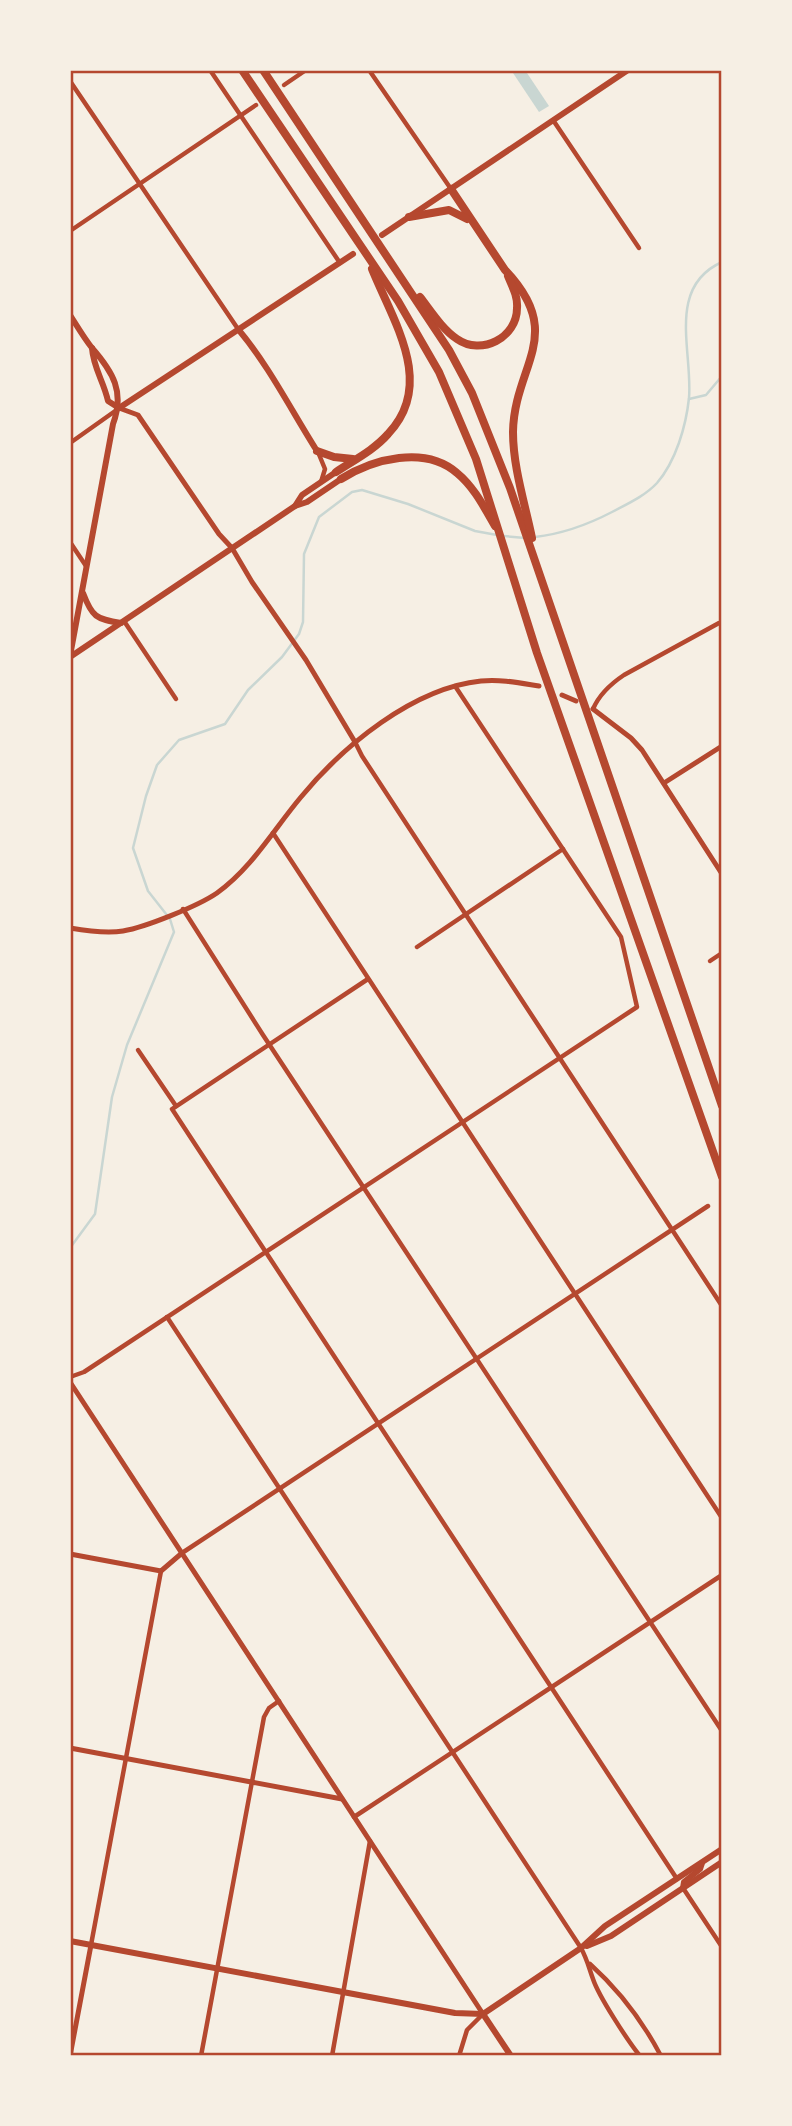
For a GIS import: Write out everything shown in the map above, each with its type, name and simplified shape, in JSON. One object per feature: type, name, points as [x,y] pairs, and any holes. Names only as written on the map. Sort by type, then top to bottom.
[{"type":"highway","points":[[242,70],[365,254],[405,347],[411,380],[410,394],[395,426],[376,446],[338,475]]},
{"type":"highway","points":[[263,70],[390,259],[457,340],[480,346],[491,344],[510,330],[516,319],[517,307],[516,296],[505,270]]},
{"type":"highway","points":[[451,190],[525,295],[534,324],[533,356],[517,398],[513,431],[515,459],[538,572]]},
{"type":"highway","points":[[409,217],[449,210],[472,222]]},
{"type":"highway","points":[[374,270],[398,301],[439,372],[476,460],[487,505],[502,539],[537,653],[722,1177]]},
{"type":"highway","points":[[398,270],[449,350],[472,393],[510,488],[722,1106]]},
{"type":"highway","points":[[317,451],[334,457],[356,459]]},
{"type":"highway","points":[[338,475],[383,461],[422,458],[436,461],[456,472],[487,505]]},
{"type":"main road","points":[[382,234],[628,70]]},
{"type":"main road","points":[[119,408],[353,254]]},
{"type":"main road","points":[[70,315],[111,373],[116,385],[119,408],[113,424],[70,657]]},
{"type":"main road","points":[[238,329],[281,391],[317,451]]},
{"type":"main road","points":[[92,348],[93,364],[102,378],[108,401],[119,408]]},
{"type":"main road","points":[[295,506],[302,495],[321,482],[338,475]]},
{"type":"main road","points":[[70,657],[295,506],[307,502],[338,475]]},
{"type":"main road","points":[[82,591],[96,617],[122,622]]},
{"type":"main road","points":[[70,1941],[455,2013],[483,2014],[581,1948],[604,1926],[722,1849]]},
{"type":"main road","points":[[683,1888],[684,1882],[700,1869],[702,1862]]},
{"type":"main road","points":[[581,1948],[611,1936],[722,1862]]},
{"type":"main road","points":[[483,2014],[510,2056]]},
{"type":"street","points":[[210,70],[340,263]]},
{"type":"street","points":[[284,85],[306,70]]},
{"type":"street","points":[[369,70],[451,190]]},
{"type":"street","points":[[70,81],[238,329]]},
{"type":"street","points":[[70,231],[256,105]]},
{"type":"street","points":[[554,120],[639,248]]},
{"type":"street","points":[[70,443],[119,408],[138,415],[219,534],[232,548],[306,660],[362,756],[722,1306]]},
{"type":"street","points":[[317,451],[324,469],[321,482]]},
{"type":"street","points":[[70,542],[86,566]]},
{"type":"street","points":[[122,622],[176,699]]},
{"type":"street","points":[[719,623],[614,681],[596,701],[593,709],[631,738],[664,783],[722,874]]},
{"type":"street","points":[[70,928],[96,932],[123,931],[144,925],[217,893],[245,867],[306,791],[355,742],[404,709],[433,694],[455,686],[492,681],[539,687]]},
{"type":"street","points":[[455,686],[621,937],[637,1007],[70,1380],[483,2014],[467,2030],[459,2056]]},
{"type":"street","points":[[562,695],[576,701]]},
{"type":"street","points":[[664,783],[722,746]]},
{"type":"street","points":[[273,833],[722,1518]]},
{"type":"street","points":[[416,947],[563,849]]},
{"type":"street","points":[[183,909],[269,1044],[722,1731]]},
{"type":"street","points":[[710,961],[722,953]]},
{"type":"street","points":[[174,1107],[368,979]]},
{"type":"street","points":[[138,1050],[266,1252],[677,1879]]},
{"type":"street","points":[[70,2056],[161,1570],[182,1553],[708,1206]]},
{"type":"street","points":[[167,1317],[581,1948],[590,1964],[593,1980],[631,2046],[640,2056]]},
{"type":"street","points":[[70,1554],[161,1570]]},
{"type":"street","points":[[354,1817],[722,1575]]},
{"type":"street","points":[[201,2056],[265,1714],[279,1701]]},
{"type":"street","points":[[70,1748],[342,1799]]},
{"type":"street","points":[[332,2056],[370,1841]]},
{"type":"street","points":[[683,1888],[722,1947]]},
{"type":"street","points":[[590,1964],[613,1984],[633,2009],[661,2056]]},
{"type":"shaded area","points":[[511,70],[525,70],[549,106],[539,112]]},
{"type":"waterway","points":[[535,537],[565,531],[630,503],[652,488],[664,474],[679,443],[688,409],[688,304],[694,287],[705,273],[722,262]]},
{"type":"waterway","points":[[689,399],[706,395],[722,376]]},
{"type":"waterway","points":[[70,1248],[95,1214],[112,1097],[127,1045],[174,932],[170,919],[148,891],[133,848],[157,765],[179,740],[225,724],[248,690],[282,657],[299,634],[303,622],[304,554],[319,517],[352,492],[362,490],[408,504],[475,531],[497,535]]},
{"type":"waterway","points":[[504,536],[525,538]]}]
